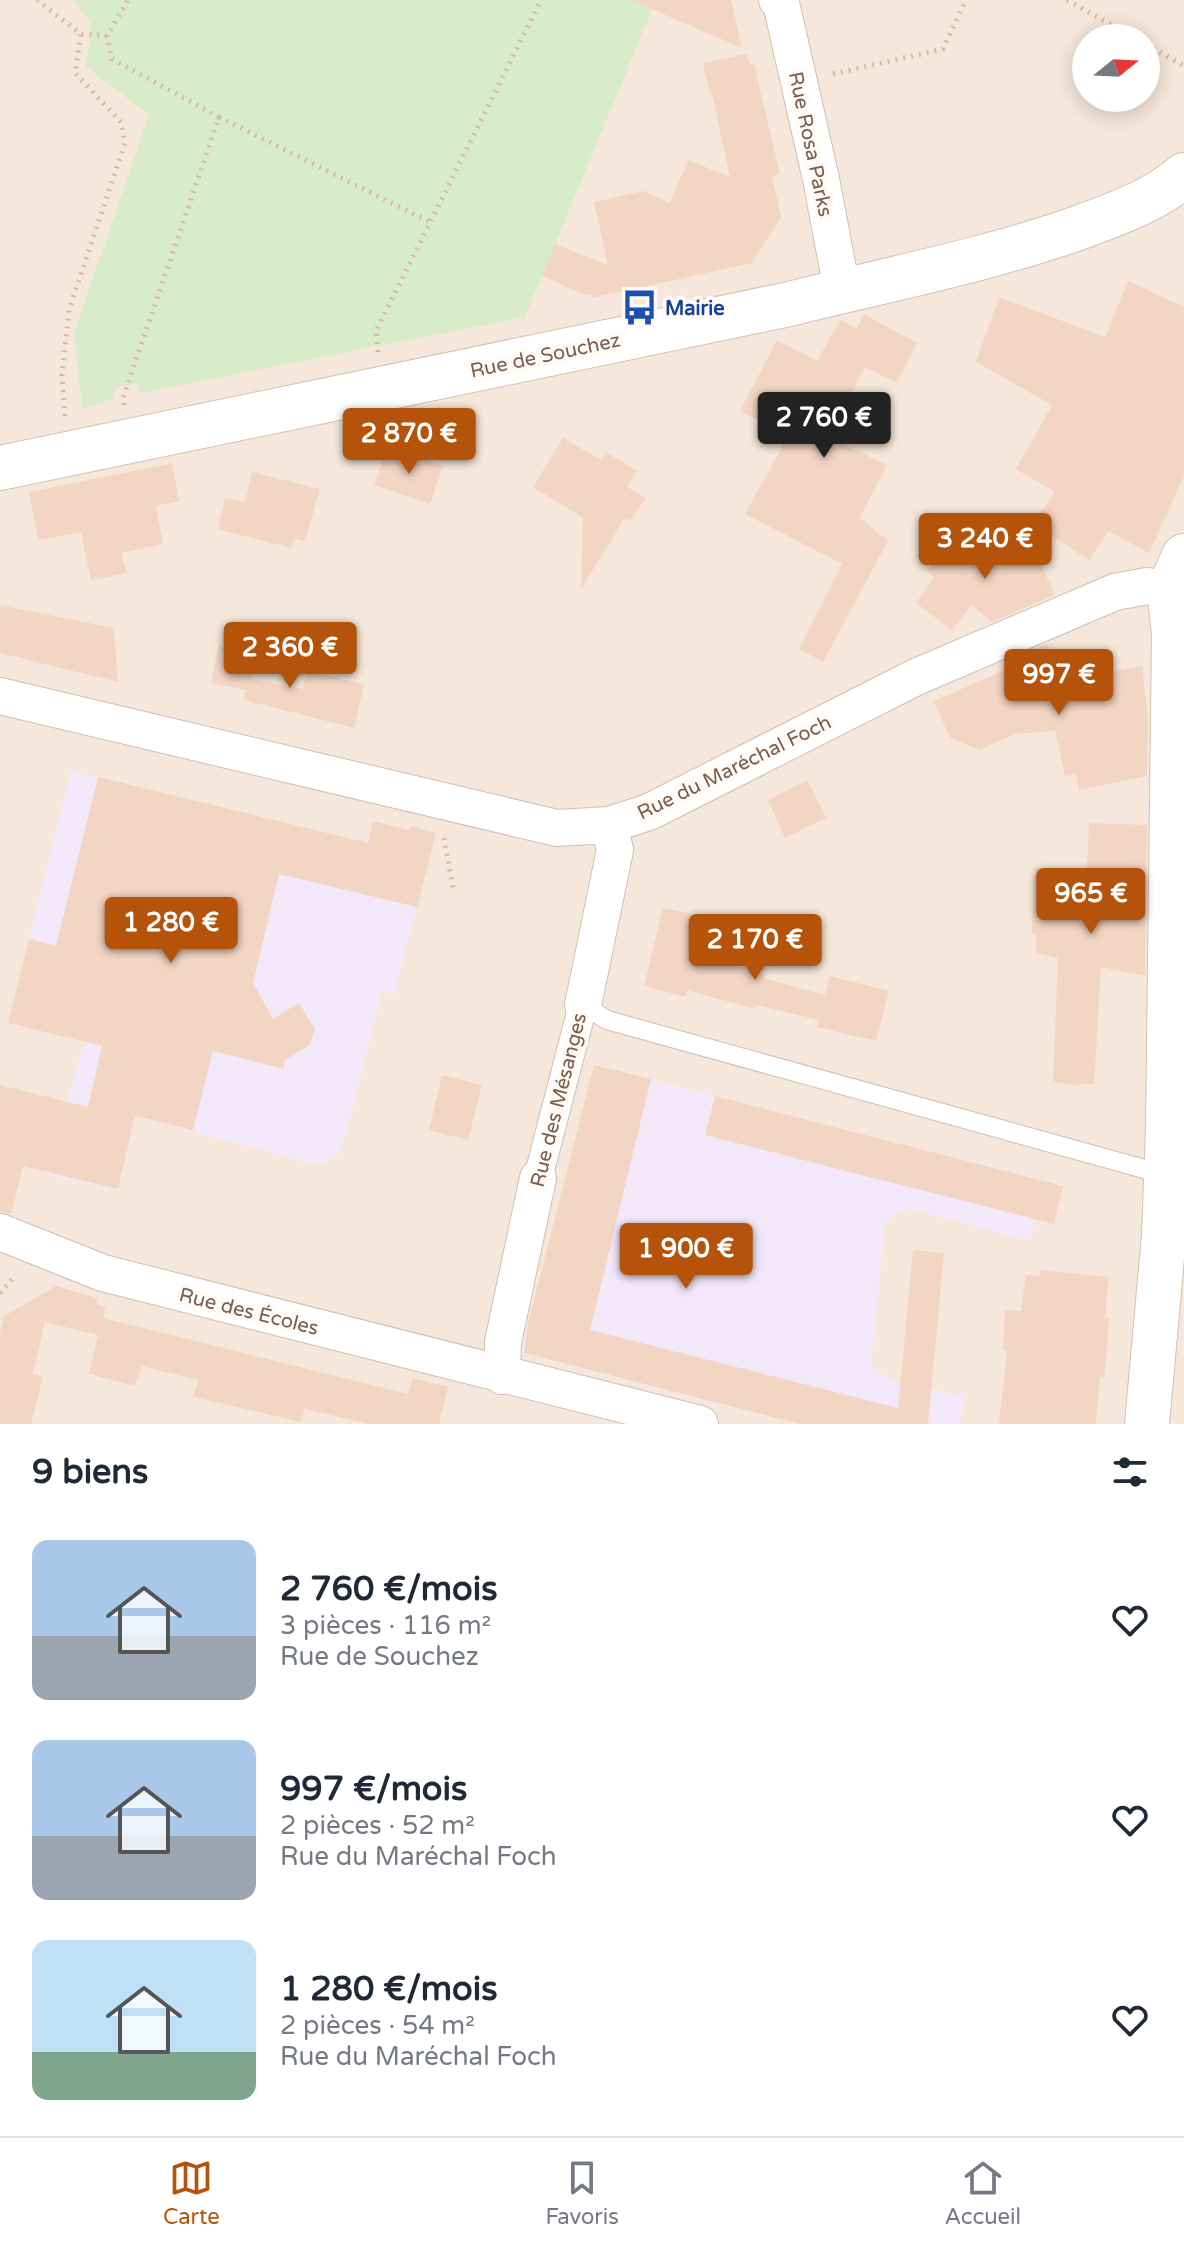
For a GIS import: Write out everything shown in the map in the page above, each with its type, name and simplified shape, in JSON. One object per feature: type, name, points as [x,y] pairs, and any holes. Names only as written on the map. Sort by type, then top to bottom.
[{"type":"main road","name":"Rue de Souchez","points":[[0,468],[785,305],[1040,241],[1114,215],[1180,182]]},
{"type":"main road","points":[[1147,1424],[1164,1235],[1179,635],[1176,573]]},
{"type":"street","name":"Rue Rosa Parks","points":[[777,0],[781,3],[821,179],[842,290]]},
{"type":"street","name":"Rue du Maréchal Foch","points":[[0,696],[557,828],[609,825],[649,812],[916,677],[1115,592],[1147,586],[1176,573]]},
{"type":"street","name":"Rue des Mésanges","points":[[502,1376],[503,1342],[538,1178],[583,1005],[615,850],[609,825]]},
{"type":"street","name":"Rue des Écoles","points":[[0,1232],[103,1273],[700,1424]]},
{"type":"lane","points":[[583,1005],[607,1020],[1166,1175]]},
{"type":"path","points":[[37,0],[81,34],[107,36]]},
{"type":"path","points":[[128,0],[107,36],[112,59],[219,117],[430,222]]},
{"type":"path","points":[[380,389],[376,331],[541,0]]},
{"type":"path","points":[[831,75],[943,49],[966,0]]},
{"type":"path","points":[[1067,0],[1110,24]]},
{"type":"path","points":[[71,454],[62,376],[69,310],[125,143],[121,122],[75,73],[81,34]]},
{"type":"path","points":[[1160,52],[1184,66]]},
{"type":"path","points":[[132,441],[123,398],[219,117]]},
{"type":"path","points":[[447,802],[444,841],[453,888]]},
{"type":"shaded area","points":[[0,0],[1184,0],[1184,1424],[0,1424]]},
{"type":"shaded area","points":[[71,771],[366,843],[372,827],[408,830],[410,826],[436,833],[394,994],[382,991],[341,1152],[321,1166],[136,1116],[118,1189],[47,1175],[84,1042],[8,1023]]},
{"type":"shaded area","points":[[594,1065],[1043,1180],[1030,1241],[906,1208],[885,1221],[871,1367],[900,1384],[966,1396],[959,1424],[799,1424],[521,1353]]},
{"type":"green space","points":[[74,0],[656,0],[525,317],[140,393],[138,384],[116,387],[112,399],[82,409],[74,333],[149,115],[86,67],[91,24]]},
{"type":"building","points":[[631,0],[731,0],[742,48]]},
{"type":"building","points":[[747,54],[750,65],[754,64],[780,174],[772,176],[781,217],[752,263],[592,298],[591,294],[585,295],[542,276],[555,244],[608,265],[594,202],[643,191],[670,203],[688,160],[730,177],[703,63]]},
{"type":"building","points":[[1128,281],[1184,307],[1184,476],[1149,553],[1108,531],[1089,560],[1033,523],[1055,492],[1016,469],[1052,405],[976,362],[999,297],[1105,337]]},
{"type":"building","points":[[864,314],[917,343],[897,383],[865,367],[828,437],[887,465],[860,518],[888,541],[823,662],[799,649],[842,564],[745,514],[788,436],[740,411],[777,340],[817,361],[840,320],[856,329]]},
{"type":"building","points":[[563,438],[601,460],[606,452],[637,471],[627,487],[646,498],[630,521],[625,518],[581,589],[583,518],[533,487]]},
{"type":"building","points":[[388,447],[443,466],[430,504],[374,485]]},
{"type":"building","points":[[172,463],[179,501],[156,506],[163,544],[121,553],[127,573],[91,580],[81,532],[38,540],[29,492]]},
{"type":"building","points":[[252,472],[320,489],[305,541],[294,538],[291,548],[218,529],[225,498],[245,502]]},
{"type":"building","points":[[1014,533],[1033,547],[1055,595],[992,622],[971,605],[952,630],[916,603],[934,577],[927,571],[955,535],[985,556],[999,540],[1005,545]]},
{"type":"building","points":[[0,605],[114,628],[118,682],[0,653]]},
{"type":"building","points":[[1047,644],[1065,682],[1142,666],[1148,720],[1147,776],[1079,790],[1076,774],[1065,776],[1055,731],[1015,734],[980,750],[950,738],[934,701],[1037,656],[1030,651]]},
{"type":"building","points":[[219,645],[257,653],[251,679],[302,689],[308,670],[364,685],[354,728],[244,700],[246,690],[211,683]]},
{"type":"building","points":[[98,777],[368,843],[373,821],[436,833],[417,907],[279,874],[253,983],[273,1019],[299,1003],[315,1029],[310,1045],[285,1060],[284,1069],[213,1051],[193,1130],[135,1116],[118,1189],[23,1166],[11,1214],[0,1211],[0,1085],[88,1107],[102,1046],[8,1023],[29,939],[56,946]]},
{"type":"building","points":[[807,780],[826,818],[785,838],[768,800]]},
{"type":"building","points":[[1089,823],[1147,825],[1145,976],[1101,967],[1094,1084],[1080,1086],[1053,1082],[1058,958],[1036,953],[1036,934],[1032,934],[1034,868],[1087,868]]},
{"type":"building","points":[[663,908],[705,918],[698,946],[740,956],[737,967],[764,974],[763,978],[825,995],[830,976],[889,991],[876,1041],[817,1027],[819,1020],[756,1005],[755,1009],[687,990],[686,996],[682,996],[644,986]]},
{"type":"building","points":[[594,1065],[651,1079],[590,1330],[898,1408],[913,1250],[944,1253],[928,1424],[800,1424],[524,1353],[528,1324]]},
{"type":"building","points":[[442,1075],[482,1085],[468,1140],[429,1130]]},
{"type":"building","points":[[715,1096],[1063,1186],[1054,1224],[705,1135]]},
{"type":"building","points":[[1041,1270],[1109,1277],[1105,1318],[1109,1318],[1107,1349],[1104,1378],[1100,1377],[1096,1424],[999,1424],[1007,1351],[1003,1350],[1005,1310],[1021,1311],[1026,1275],[1040,1276]]},
{"type":"building","points":[[56,1286],[97,1298],[96,1304],[106,1307],[103,1318],[408,1394],[413,1378],[448,1387],[439,1424],[369,1424],[304,1409],[301,1422],[193,1397],[198,1380],[142,1366],[135,1386],[89,1374],[98,1335],[45,1322],[33,1374],[43,1377],[31,1424],[0,1424],[0,1333],[4,1316]]},
{"type":"place","name":"Mairie","points":[[639,308]]}]
